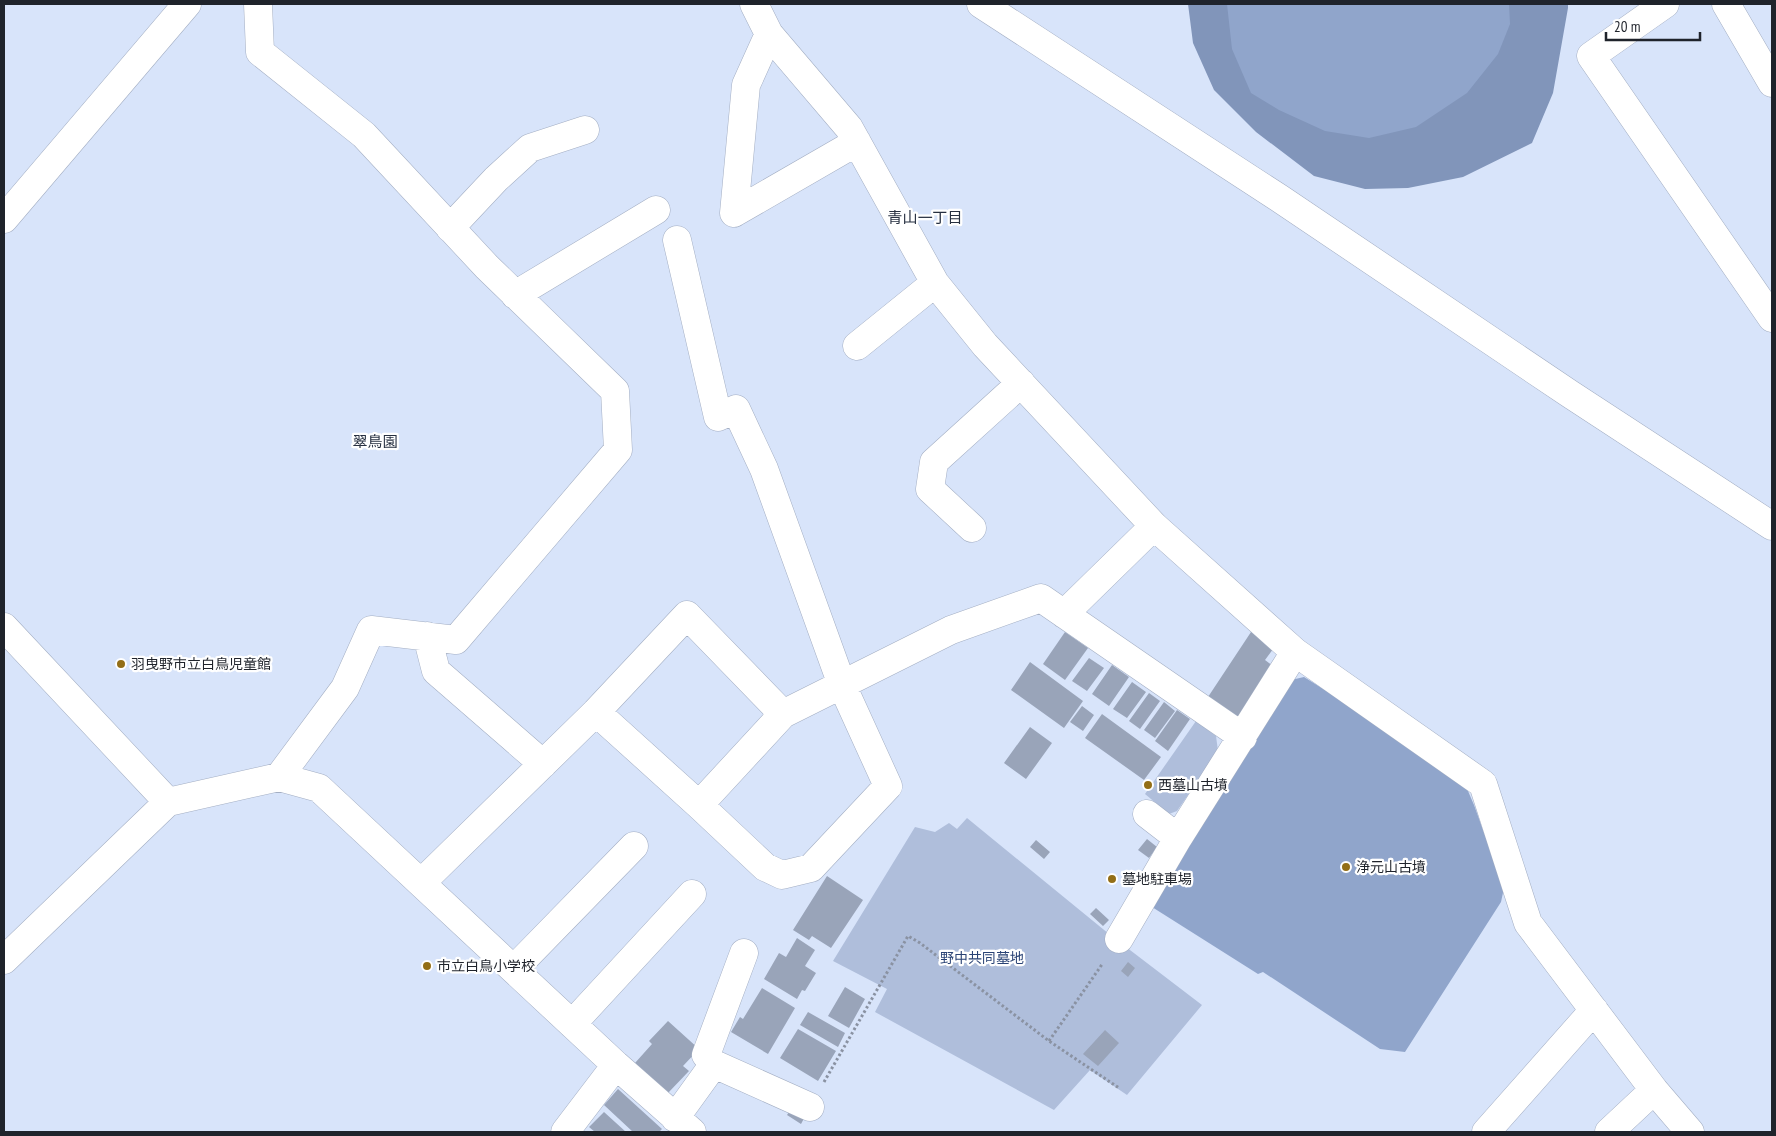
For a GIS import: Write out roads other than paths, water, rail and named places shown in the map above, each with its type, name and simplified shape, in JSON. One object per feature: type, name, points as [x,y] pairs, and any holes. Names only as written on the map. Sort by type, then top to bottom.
[{"type":"street","points":[[4,219],[187,4]]},
{"type":"street","points":[[258,4],[260,52],[364,134],[450,228],[515,295],[615,391],[618,450],[456,640],[371,630],[345,688],[279,777]]},
{"type":"street","points":[[754,4],[769,34],[849,128],[935,283],[985,345],[1154,526],[1295,652],[1483,784],[1528,923],[1654,1090],[1690,1132]]},
{"type":"street","points":[[981,4],[1279,198],[1570,394],[1770,521]]},
{"type":"street","points":[[1665,4],[1591,56],[1772,318]]},
{"type":"street","points":[[1726,4],[1772,84]]},
{"type":"street","points":[[769,34],[746,85],[734,213],[857,142]]},
{"type":"street","points":[[450,228],[496,179],[530,148],[585,130]]},
{"type":"street","points":[[515,295],[656,210]]},
{"type":"street","points":[[596,712],[764,867],[782,875],[811,868],[888,786],[842,684],[764,469],[736,409],[718,417],[677,240]]},
{"type":"street","points":[[857,346],[935,283]]},
{"type":"street","points":[[972,528],[930,489],[934,462],[1021,383]]},
{"type":"street","points":[[1064,614],[1154,526]]},
{"type":"street","points":[[699,805],[783,714],[951,630],[1041,598],[1242,737]]},
{"type":"street","points":[[421,883],[596,712],[687,615],[783,714]]},
{"type":"street","points":[[4,627],[168,802]]},
{"type":"street","points":[[427,636],[436,671],[542,764]]},
{"type":"street","points":[[1119,939],[1178,838],[1295,652]]},
{"type":"street","points":[[7,952],[168,802],[279,777],[319,788],[683,1125],[714,1064]]},
{"type":"street","points":[[1147,814],[1178,838]]},
{"type":"street","points":[[514,969],[634,846]]},
{"type":"street","points":[[572,1024],[692,894]]},
{"type":"street","points":[[744,953],[706,1055],[714,1064],[810,1107]]},
{"type":"street","points":[[1486,1132],[1594,1010]]},
{"type":"street","points":[[565,1132],[616,1065]]},
{"type":"street","points":[[1609,1132],[1654,1090]]},
{"type":"place","name":"羽曳野市立白鳥児童館","points":[[121,664]]},
{"type":"place","name":"西墓山古墳","points":[[1148,785]]},
{"type":"place","name":"浄元山古墳","points":[[1346,867]]},
{"type":"place","name":"墓地駐車場","points":[[1112,879]]},
{"type":"place","name":"市立白鳥小学校","points":[[427,966]]},
{"type":"district","name":"青山一丁目","points":[[925,217]]},
{"type":"district","name":"翠鳥園","points":[[375,441]]},
{"type":"park label","name":"野中共同墓地","points":[[982,958]]}]
